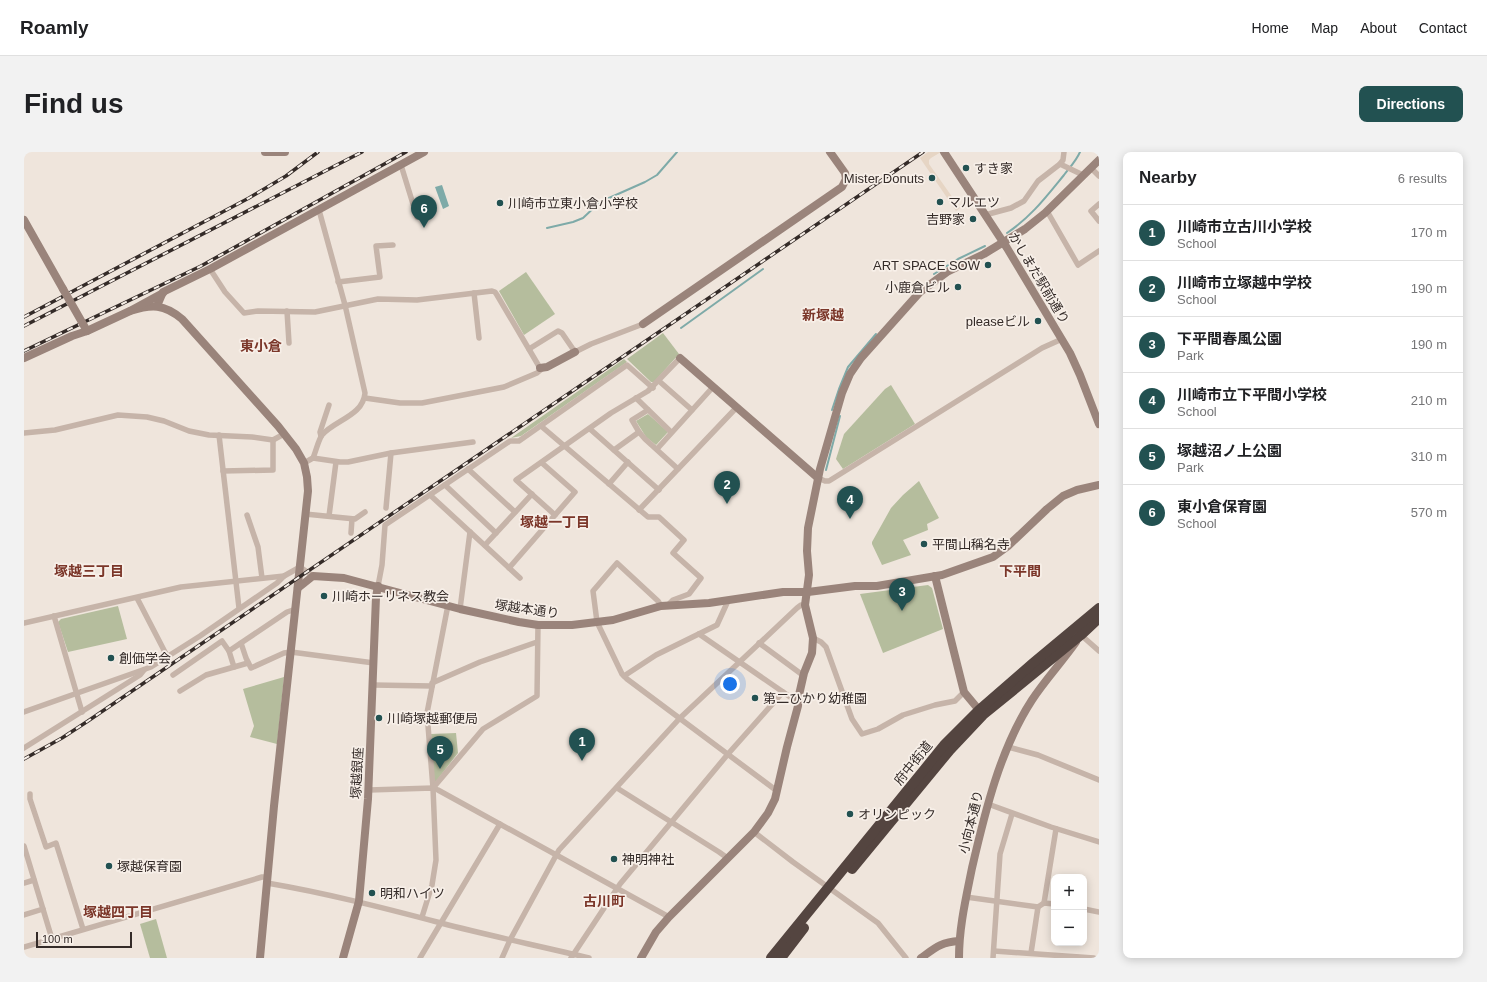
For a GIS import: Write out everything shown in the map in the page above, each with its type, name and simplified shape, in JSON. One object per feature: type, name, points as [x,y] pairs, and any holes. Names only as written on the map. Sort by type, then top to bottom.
[{"type":"highway","name":"府中街道","points":[[771,958],[950,750],[983,715],[1099,608]]},
{"type":"highway","name":"府中街道","points":[[781,958],[831,890],[945,744],[978,710],[1035,666],[1081,635],[1099,618]]},
{"type":"street","points":[[265,152],[285,152]]},
{"type":"street","points":[[25,357],[130,311],[424,152]]},
{"type":"street","points":[[365,398],[400,403],[422,403],[504,387],[537,373],[541,368],[596,341],[643,324],[842,187],[846,179],[845,174],[830,152]]},
{"type":"street","name":"かしまだ駅前通り","points":[[944,152],[1004,243],[1062,339],[1077,367],[1099,424]]},
{"type":"street","points":[[985,215],[1011,208],[1024,201],[1038,181],[1060,164],[1063,160],[1064,152]]},
{"type":"street","points":[[641,958],[656,932],[669,916],[754,832],[768,813],[775,799],[799,703],[799,695],[812,653],[813,638],[805,605],[810,575],[806,551],[808,528],[818,478],[842,393],[850,374],[861,358],[920,292],[946,272],[1004,243],[1024,229],[1046,211],[1099,160]]},
{"type":"street","points":[[401,164],[417,217]]},
{"type":"street","points":[[1060,164],[1083,175]]},
{"type":"street","points":[[1091,168],[1099,176]]},
{"type":"street","points":[[1099,204],[1091,211],[1099,221]]},
{"type":"street","points":[[319,210],[345,305],[365,398],[359,408],[321,436]]},
{"type":"street","points":[[1046,211],[1078,265],[1099,251]]},
{"type":"street","points":[[24,220],[87,331]]},
{"type":"street","points":[[338,282],[380,277],[376,246],[393,245]]},
{"type":"street","points":[[210,269],[225,292],[244,313],[258,311],[315,312],[378,299],[417,300],[492,291],[495,292],[541,368]]},
{"type":"street","points":[[157,306],[163,292]]},
{"type":"street","points":[[474,293],[479,338]]},
{"type":"street","points":[[130,311],[145,306],[157,306],[169,310],[182,319],[284,434],[301,456],[304,463],[308,485],[260,958]]},
{"type":"street","points":[[287,311],[289,342]]},
{"type":"street","points":[[529,349],[558,331],[576,352]]},
{"type":"street","points":[[555,515],[516,480],[565,447],[611,413],[653,388],[680,358],[818,478],[829,481],[1042,348],[1062,339]]},
{"type":"street","points":[[378,586],[382,565],[385,526],[510,441],[519,441],[627,365],[653,388]]},
{"type":"street","points":[[659,381],[692,410]]},
{"type":"street","points":[[657,449],[713,387]]},
{"type":"street","points":[[636,398],[672,432]]},
{"type":"street","points":[[313,458],[321,436],[320,432],[329,405]]},
{"type":"street","points":[[640,510],[737,407]]},
{"type":"street","points":[[648,410],[632,420],[645,439],[678,469]]},
{"type":"street","points":[[24,433],[55,430],[118,415],[147,417],[164,421],[189,431],[219,435],[273,440],[284,434]]},
{"type":"street","points":[[541,426],[648,517],[659,517],[684,540],[673,553],[701,578],[689,594],[673,600],[665,606],[617,563],[593,591],[597,622],[624,676],[627,680],[777,791]]},
{"type":"street","points":[[590,429],[659,490]]},
{"type":"street","points":[[614,450],[639,432]]},
{"type":"street","points":[[219,435],[239,608]]},
{"type":"street","points":[[223,471],[273,470],[273,440]]},
{"type":"street","points":[[304,463],[313,458],[336,462],[348,462],[391,453],[473,442]]},
{"type":"street","points":[[386,508],[391,453]]},
{"type":"street","points":[[329,516],[336,462]]},
{"type":"street","points":[[609,484],[628,462]]},
{"type":"street","points":[[509,568],[575,492],[542,463]]},
{"type":"street","points":[[468,469],[515,512]]},
{"type":"street","points":[[444,485],[496,533]]},
{"type":"street","name":"塚越本通り","points":[[314,576],[344,578],[460,609],[538,625],[566,626],[629,616],[665,606],[709,603],[783,592],[808,592],[855,586],[877,586],[935,576],[992,556],[1008,546],[1063,496],[1077,490],[1099,485]]},
{"type":"street","points":[[485,545],[532,494]]},
{"type":"street","points":[[430,495],[520,578]]},
{"type":"street","points":[[305,514],[355,519],[365,512]]},
{"type":"street","points":[[247,515],[258,547],[262,578]]},
{"type":"street","points":[[351,533],[352,519]]},
{"type":"street","points":[[460,609],[470,532]]},
{"type":"street","points":[[24,712],[151,667],[200,636],[277,583],[284,576],[300,567]]},
{"type":"street","points":[[298,588],[314,576],[300,567]]},
{"type":"street","points":[[24,623],[181,587],[284,576]]},
{"type":"street","points":[[935,576],[964,692],[978,710]]},
{"type":"street","name":"塚越銀座","points":[[342,958],[359,901],[369,790],[376,593],[378,586]]},
{"type":"street","points":[[137,598],[167,656]]},
{"type":"street","points":[[624,676],[656,655],[717,625],[727,603],[726,600]]},
{"type":"street","points":[[422,917],[433,880],[436,860],[433,788],[427,713],[448,605]]},
{"type":"street","points":[[502,958],[510,940],[557,855],[680,718],[797,608],[805,605]]},
{"type":"street","points":[[229,651],[287,612],[296,609]]},
{"type":"street","points":[[54,616],[82,712]]},
{"type":"street","points":[[433,788],[483,729],[537,696],[538,625]]},
{"type":"street","points":[[699,634],[799,703]]},
{"type":"street","points":[[1032,700],[1081,635],[1099,651]]},
{"type":"street","points":[[813,638],[821,642],[826,647],[852,719],[862,734],[878,728],[903,715],[935,705],[955,701],[964,692]]},
{"type":"street","points":[[173,675],[222,641],[229,651],[234,667]]},
{"type":"street","points":[[373,685],[432,684],[480,662],[537,642]]},
{"type":"street","points":[[241,643],[251,668],[284,653],[291,652],[374,663]]},
{"type":"street","points":[[759,644],[804,676]]},
{"type":"street","points":[[180,691],[206,675],[248,663]]},
{"type":"street","points":[[1032,700],[1039,682],[1035,666]]},
{"type":"street","points":[[24,748],[140,675],[144,670]]},
{"type":"street","points":[[572,956],[618,888],[728,754],[783,692]]},
{"type":"street","name":"小向本通り","points":[[959,958],[961,919],[988,804],[1008,747],[1032,700]]},
{"type":"street","points":[[1008,747],[1038,755],[1099,780]]},
{"type":"street","points":[[369,790],[433,788],[438,790],[669,916]]},
{"type":"street","points":[[617,788],[726,858]]},
{"type":"street","points":[[30,794],[30,799],[46,847],[56,843],[83,929]]},
{"type":"street","points":[[988,804],[1012,814],[1099,842]]},
{"type":"street","points":[[993,958],[1000,854],[1012,814]]},
{"type":"street","points":[[420,958],[500,824]]},
{"type":"street","points":[[1044,903],[1056,829]]},
{"type":"street","points":[[754,832],[831,890],[878,923],[906,958]]},
{"type":"street","points":[[24,846],[52,938]]},
{"type":"street","points":[[24,947],[262,877],[267,880],[359,901],[572,956],[589,958]]},
{"type":"street","points":[[24,883],[34,880]]},
{"type":"street","points":[[966,897],[1038,907],[1044,903],[1051,904]]},
{"type":"street","points":[[1032,953],[1038,907]]},
{"type":"street","points":[[24,915],[43,909]]},
{"type":"street","points":[[1087,910],[1099,912]]},
{"type":"street","points":[[921,958],[939,945],[947,942],[959,941]]},
{"type":"street","points":[[994,950],[1094,958]]},
{"type":"green space","points":[[526,272],[555,314],[524,335],[499,291]]},
{"type":"green space","points":[[663,333],[679,354],[654,382],[651,382],[627,359]]},
{"type":"green space","points":[[624,359],[627,362],[521,436],[511,438]]},
{"type":"green space","points":[[891,385],[915,424],[843,469],[836,459],[844,434],[885,389]]},
{"type":"green space","points":[[648,414],[668,432],[656,445],[646,437],[636,421]]},
{"type":"green space","points":[[919,481],[939,518],[927,524],[928,530],[903,540],[911,555],[882,565],[872,542],[891,508]]},
{"type":"green space","points":[[928,585],[932,588],[943,629],[883,653],[860,594]]},
{"type":"green space","points":[[118,606],[127,639],[68,652],[58,622],[61,619]]},
{"type":"green space","points":[[284,677],[277,744],[250,737],[254,726],[243,689]]},
{"type":"green space","points":[[456,733],[458,753],[434,784],[431,734]]},
{"type":"green space","points":[[156,919],[167,958],[150,958],[140,924]]},
{"type":"shaded area","points":[[928,152],[941,152],[929,160],[929,164],[960,208],[956,211],[920,158]]},
{"type":"water","points":[[442,185],[449,206],[443,209],[435,187]]},
{"type":"waterway","points":[[547,228],[583,218],[600,202],[657,175],[677,152]]},
{"type":"waterway","points":[[1007,233],[1016,227],[1038,206],[1071,167],[1080,152]]},
{"type":"waterway","points":[[934,274],[958,259],[985,246]]},
{"type":"waterway","points":[[681,328],[763,269]]},
{"type":"waterway","points":[[832,410],[848,367],[876,334]]},
{"type":"waterway","points":[[826,470],[840,416]]},
{"type":"railway","points":[[24,317],[249,198],[286,176],[318,152]]},
{"type":"railway","points":[[24,326],[362,152]]},
{"type":"railway","points":[[24,351],[201,266],[406,152]]},
{"type":"railway","points":[[24,759],[62,738],[88,721],[923,152]]},
{"type":"place","name":"すき家","points":[[966,168]]},
{"type":"place","name":"Mister Donuts","points":[[932,178]]},
{"type":"place","name":"マルエツ","points":[[940,202]]},
{"type":"place","name":"川崎市立東小倉小学校","points":[[500,203]]},
{"type":"place","name":"吉野家","points":[[973,219]]},
{"type":"place","name":"東小倉保育園","points":[[424,228]]},
{"type":"place","name":"ART SPACE SOW","points":[[988,265]]},
{"type":"place","name":"小鹿倉ビル","points":[[958,287]]},
{"type":"place","name":"pleaseビル","points":[[1038,321]]},
{"type":"place","name":"川崎市立塚越中学校","points":[[727,504]]},
{"type":"place","name":"川崎市立下平間小学校","points":[[850,519]]},
{"type":"place","name":"平間山稱名寺","points":[[924,544]]},
{"type":"place","name":"川崎ホーリネス教会","points":[[324,596]]},
{"type":"place","name":"下平間春風公園","points":[[902,611]]},
{"type":"place","name":"創価学会","points":[[111,658]]},
{"type":"place","name":"第二ひかり幼稚園","points":[[755,698]]},
{"type":"place","name":"川崎塚越郵便局","points":[[379,718]]},
{"type":"place","name":"川崎市立古川小学校","points":[[582,761]]},
{"type":"place","name":"塚越沼ノ上公園","points":[[440,769]]},
{"type":"place","name":"オリンピック","points":[[850,814]]},
{"type":"place","name":"神明神社","points":[[614,859]]},
{"type":"place","name":"塚越保育園","points":[[109,866]]},
{"type":"place","name":"明和ハイツ","points":[[372,893]]},
{"type":"district","name":"新塚越","points":[[823,315]]},
{"type":"district","name":"東小倉","points":[[261,346]]},
{"type":"district","name":"塚越一丁目","points":[[555,522]]},
{"type":"district","name":"塚越三丁目","points":[[89,571]]},
{"type":"district","name":"下平間","points":[[1020,571]]},
{"type":"district","name":"古川町","points":[[604,901]]},
{"type":"district","name":"塚越四丁目","points":[[118,912]]}]
